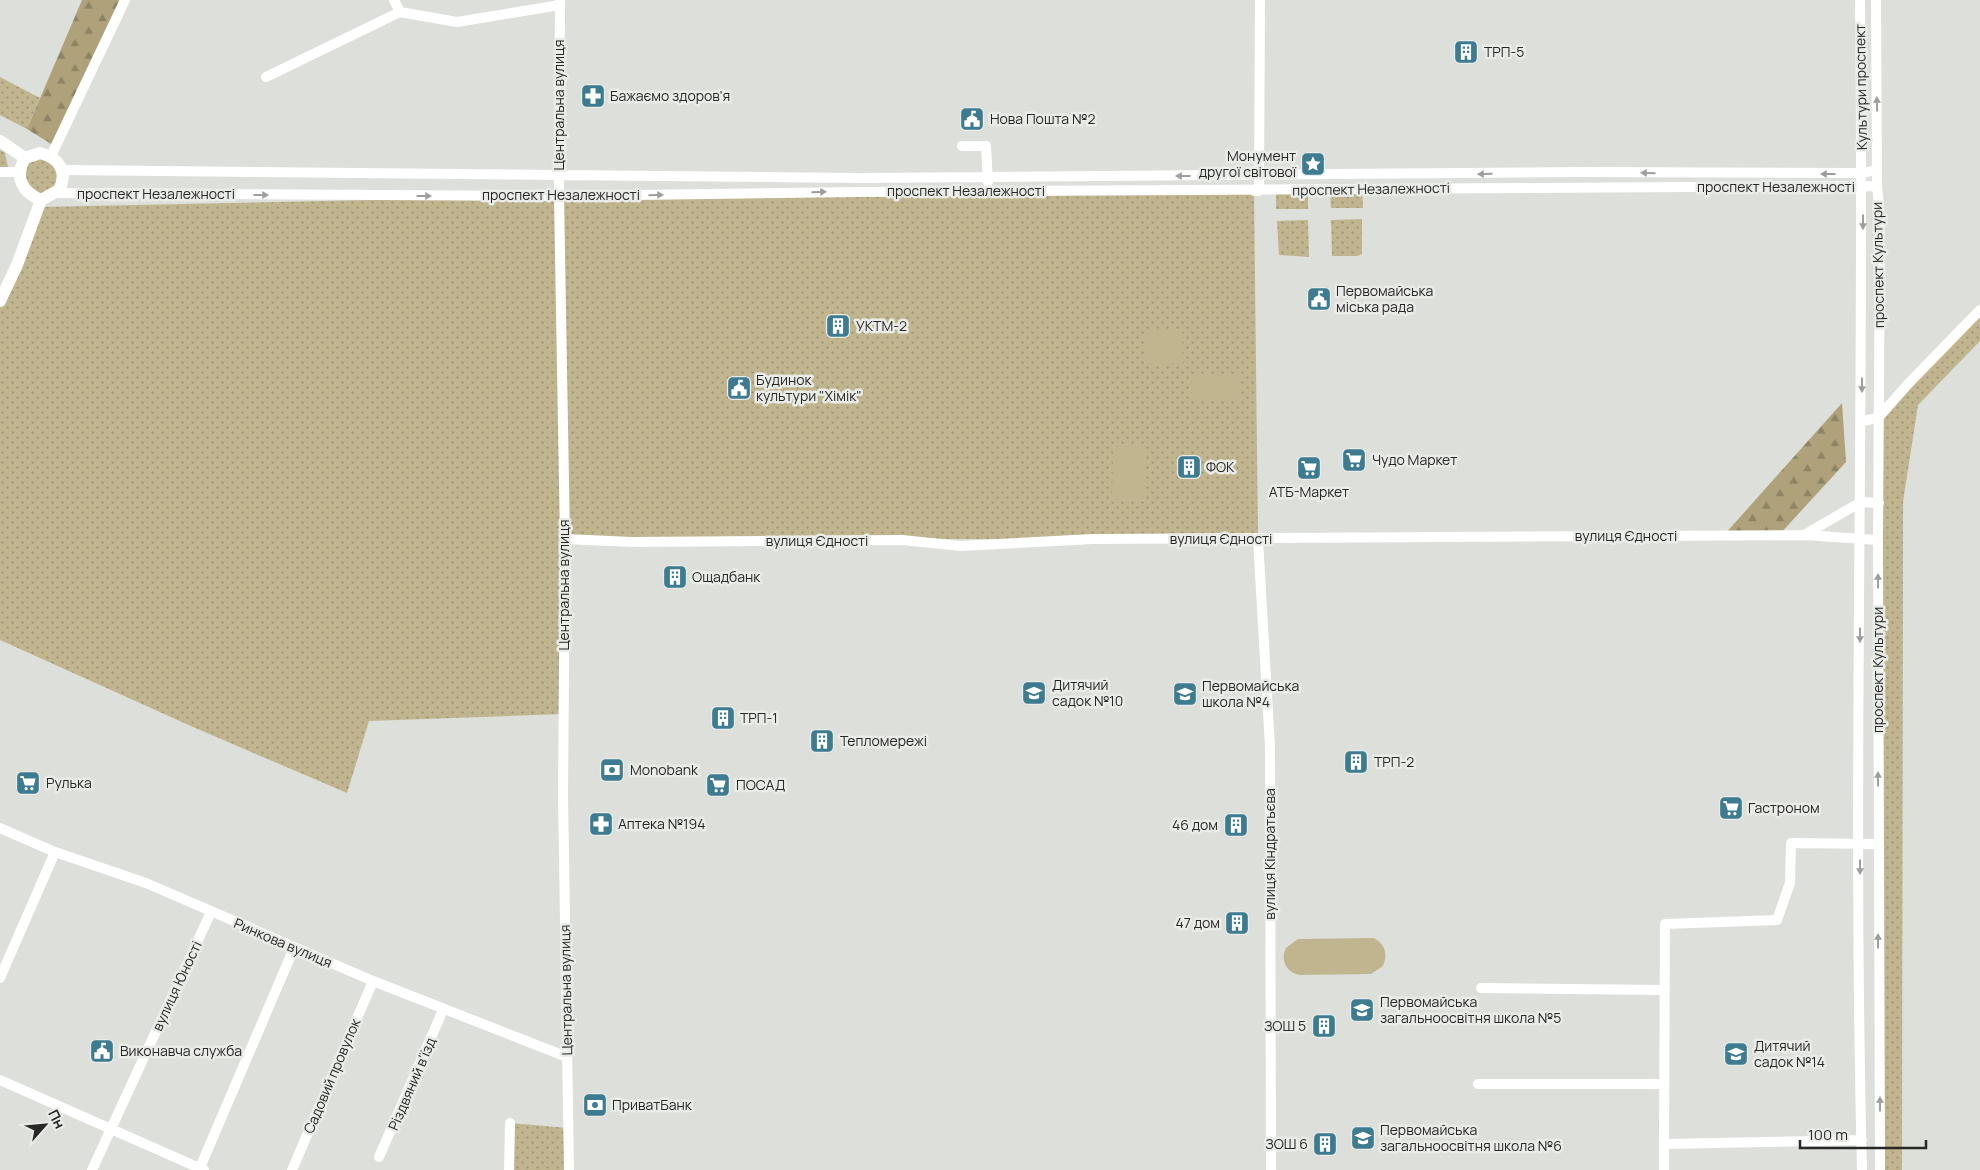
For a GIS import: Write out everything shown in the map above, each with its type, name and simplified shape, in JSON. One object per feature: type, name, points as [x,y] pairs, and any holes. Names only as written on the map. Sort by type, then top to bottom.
[{"type":"main road","points":[[0,141],[25,158]]},
{"type":"main road","points":[[0,301],[17,266],[41,200],[55,193],[62,184],[62,170],[58,160],[40,153],[25,158]]},
{"type":"main road","points":[[25,158],[20,172],[22,186],[26,191],[41,200]]},
{"type":"street","points":[[51,156],[124,0]]},
{"type":"street","points":[[394,0],[400,12]]},
{"type":"street","points":[[1256,191],[1259,176],[1260,0]]},
{"type":"street","name":"Культури проспект","points":[[1860,0],[1862,174]]},
{"type":"street","name":"Культури проспект","points":[[1876,0],[1876,170]]},
{"type":"street","points":[[266,77],[400,12],[457,22],[560,2]]},
{"type":"street","name":"Центральна вулиця","points":[[560,2],[559,196],[566,539],[563,769],[569,1170]]},
{"type":"street","points":[[1861,130],[1877,131]]},
{"type":"street","points":[[962,146],[986,146],[988,191]]},
{"type":"street","name":"проспект Незалежності","points":[[62,170],[167,173],[559,174],[860,178],[1586,172],[1862,174],[1876,170]]},
{"type":"street","name":"проспект Культури","points":[[1876,170],[1880,218],[1878,418],[1880,1170]]},
{"type":"street","points":[[0,172],[20,172]]},
{"type":"street","points":[[1666,174],[1666,186]]},
{"type":"street","name":"проспект Культури","points":[[1862,174],[1860,538],[1862,1170]]},
{"type":"street","name":"проспект Незалежності","points":[[55,193],[559,196],[1666,186],[1863,188],[1877,186]]},
{"type":"street","points":[[1862,421],[1878,418],[1908,384],[1980,310]]},
{"type":"street","points":[[1804,535],[1861,502],[1879,503]]},
{"type":"street","name":"вулиця Єдності","points":[[566,539],[632,542],[902,540],[961,546],[1094,539],[1804,535],[1878,540]]},
{"type":"street","name":"вулиця Кіндратьєва","points":[[1258,539],[1270,747],[1271,1170]]},
{"type":"street","name":"Ринкова вулиця","points":[[0,828],[55,852],[146,883],[294,948],[443,1010],[567,1057]]},
{"type":"street","points":[[1664,1170],[1664,924],[1777,920],[1790,882],[1790,843],[1878,844]]},
{"type":"street","points":[[0,978],[55,852]]},
{"type":"street","name":"вулиця Юності","points":[[92,1170],[211,912]]},
{"type":"street","points":[[0,1080],[201,1169],[294,948]]},
{"type":"street","name":"Садовий провулок","points":[[292,1170],[373,981]]},
{"type":"street","points":[[1481,988],[1664,990]]},
{"type":"street","name":"Різдвяний в'їзд","points":[[379,1157],[443,1010]]},
{"type":"street","points":[[1478,1084],[1664,1084]]},
{"type":"street","points":[[509,1170],[510,1123]]},
{"type":"street","points":[[1664,1144],[1862,1140]]},
{"type":"shaded area","points":[[0,77],[40,98],[27,129],[0,115]]},
{"type":"shaded area","points":[[0,150],[5,153],[9,172],[0,172]]},
{"type":"shaded area","points":[[25,158],[58,160],[59,190],[32,195],[20,168]]},
{"type":"shaded area","points":[[1362,189],[1363,208],[1331,208],[1330,190]]},
{"type":"shaded area","points":[[1308,190],[1308,209],[1276,209],[1276,191]]},
{"type":"shaded area","points":[[1254,191],[1258,539],[566,539],[562,714],[369,721],[347,793],[193,727],[0,640],[0,301],[40,207],[559,196]]},
{"type":"shaded area","points":[[1362,219],[1362,254],[1357,256],[1332,256],[1331,220]]},
{"type":"shaded area","points":[[1308,220],[1309,257],[1279,255],[1277,221]]},
{"type":"shaded area","points":[[1980,310],[1980,341],[1918,405],[1903,502],[1902,1170],[1880,1170],[1878,418]]},
{"type":"shaded area","points":[[1182,330],[1183,363],[1146,364],[1146,331]]},
{"type":"shaded area","points":[[1192,375],[1240,375],[1240,401],[1192,401]]},
{"type":"shaded area","points":[[1113,447],[1144,447],[1144,502],[1112,502]]},
{"type":"shaded area","points":[[1374,938],[1383,946],[1385,957],[1383,966],[1371,974],[1299,975],[1285,965],[1284,952],[1286,948],[1298,939]]},
{"type":"shaded area","points":[[510,1123],[568,1128],[569,1170],[509,1170]]},
{"type":"green space","points":[[82,0],[125,0],[56,147],[27,129]]},
{"type":"green space","points":[[1842,403],[1846,462],[1779,535],[1724,535]]},
{"type":"place","name":"ТРП-5","points":[[1466,52]]},
{"type":"place","name":"Бажаємо здоров'я","points":[[593,96]]},
{"type":"place","name":"Нова Пошта №2","points":[[972,119]]},
{"type":"place","name":"Монумент другої світової","points":[[1313,164]]},
{"type":"place","name":"Первомайська мiська рада","points":[[1319,299]]},
{"type":"place","name":"УКТМ-2","points":[[838,326]]},
{"type":"place","name":"Будинок культури \"Хімік\"","points":[[739,388]]},
{"type":"place","name":"Чудо Маркет","points":[[1354,460]]},
{"type":"place","name":"ФОК","points":[[1189,467]]},
{"type":"place","name":"АТБ-Маркет","points":[[1309,468]]},
{"type":"place","name":"Ощадбанк","points":[[675,577]]},
{"type":"place","name":"Дитячий садок №10","points":[[1034,693]]},
{"type":"place","name":"Первомайська школа №4","points":[[1185,694]]},
{"type":"place","name":"ТРП-1","points":[[723,718]]},
{"type":"place","name":"Тепломережі","points":[[822,741]]},
{"type":"place","name":"ТРП-2","points":[[1356,762]]},
{"type":"place","name":"Monobank","points":[[612,770]]},
{"type":"place","name":"Рулька","points":[[28,783]]},
{"type":"place","name":"ПОСАД","points":[[718,785]]},
{"type":"place","name":"Гастроном","points":[[1731,808]]},
{"type":"place","name":"Аптека №194","points":[[601,824]]},
{"type":"place","name":"46 дом","points":[[1236,825]]},
{"type":"place","name":"47 дом","points":[[1237,923]]},
{"type":"place","name":"Первомайська загальноосвітня школа №5","points":[[1362,1010]]},
{"type":"place","name":"ЗОШ 5","points":[[1324,1026]]},
{"type":"place","name":"Виконавча служба","points":[[102,1051]]},
{"type":"place","name":"Дитячий садок №14","points":[[1736,1054]]},
{"type":"place","name":"ПриватБанк","points":[[595,1105]]},
{"type":"place","name":"Первомайська загальноосвітня школа №6","points":[[1363,1138]]},
{"type":"place","name":"ЗОШ 6","points":[[1325,1144]]}]
